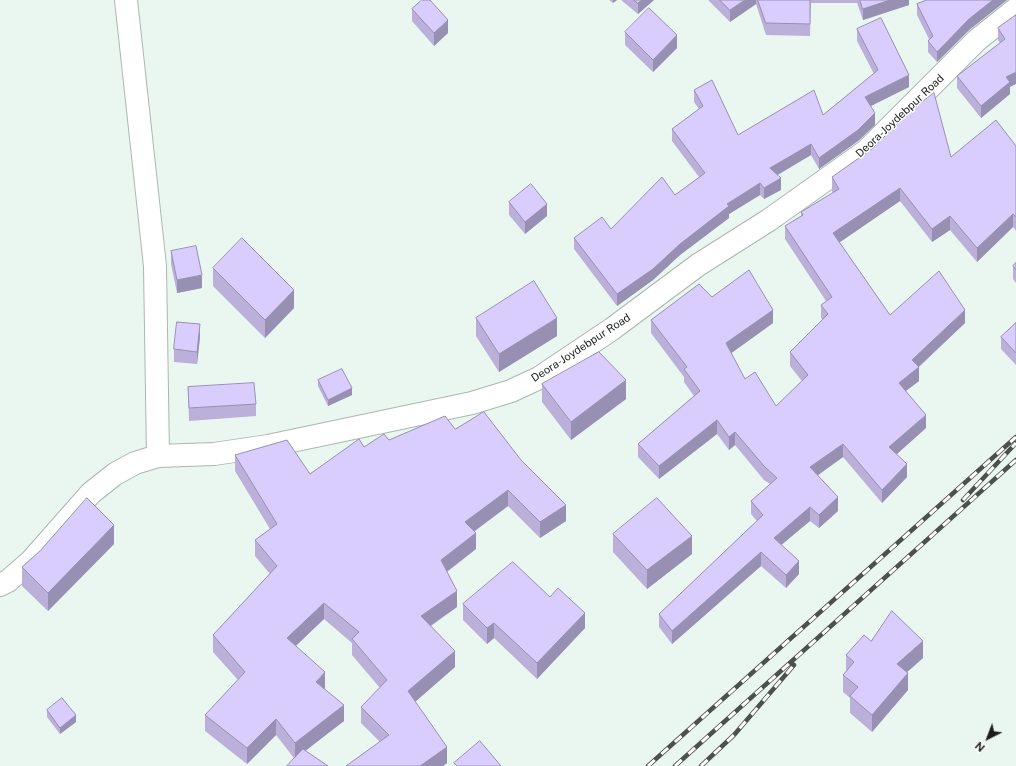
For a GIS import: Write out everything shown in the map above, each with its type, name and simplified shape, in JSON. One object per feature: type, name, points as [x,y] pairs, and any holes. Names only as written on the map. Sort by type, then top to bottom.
[{"type":"street","points":[[126,0],[155,266],[158,456]]},
{"type":"street","name":"Deora-Joydebpur Road","points":[[0,585],[31,561],[91,493],[115,474],[135,463],[158,456],[214,454],[284,442],[472,403],[511,391],[539,378],[612,329],[698,266],[769,220],[866,150],[977,40],[1016,9]]},
{"type":"building","points":[[422,0],[430,0],[448,20],[434,33],[412,9]]},
{"type":"building","points":[[634,0],[642,0],[638,3]]},
{"type":"building","points":[[720,0],[745,0],[730,10]]},
{"type":"building","points":[[758,0],[810,0],[810,24],[766,23]]},
{"type":"building","points":[[860,0],[890,0],[863,9]]},
{"type":"building","points":[[927,0],[993,0],[969,19],[937,52],[928,41],[933,36],[917,4]]},
{"type":"building","points":[[649,8],[677,35],[653,60],[625,32]]},
{"type":"building","points":[[1016,15],[1016,72],[1006,77],[1010,82],[981,106],[957,76],[1005,39],[998,28]]},
{"type":"building","points":[[881,18],[909,75],[865,97],[875,113],[858,130],[819,158],[811,144],[770,168],[781,178],[764,188],[760,183],[727,204],[729,206],[680,244],[653,269],[617,294],[574,238],[602,217],[611,229],[662,177],[675,195],[705,173],[672,129],[703,106],[694,90],[712,80],[738,135],[814,90],[823,115],[878,70],[857,29]]},
{"type":"building","points":[[934,93],[951,157],[996,120],[1016,146],[1016,217],[1013,214],[977,248],[950,216],[932,229],[900,188],[833,233],[890,315],[939,271],[965,310],[912,360],[919,367],[899,383],[926,415],[889,447],[907,464],[882,490],[843,444],[810,467],[838,497],[819,515],[810,507],[774,538],[799,561],[786,575],[761,552],[672,631],[659,614],[763,515],[751,501],[777,478],[764,466],[735,432],[729,437],[717,420],[659,466],[638,444],[700,391],[684,369],[687,367],[651,320],[699,284],[712,297],[749,270],[773,310],[726,343],[745,379],[755,372],[776,406],[808,375],[790,352],[828,314],[821,305],[832,297],[785,226],[803,215],[801,212],[839,189],[832,177],[873,148],[908,113]]},
{"type":"building","points":[[531,184],[547,204],[525,222],[509,202]]},
{"type":"building","points":[[242,238],[294,290],[265,320],[213,268]]},
{"type":"building","points":[[196,246],[202,275],[177,280],[171,251]]},
{"type":"building","points":[[1016,263],[1016,270],[1013,266]]},
{"type":"building","points":[[534,281],[557,318],[499,354],[476,318]]},
{"type":"building","points":[[177,322],[200,324],[197,352],[174,349]]},
{"type":"building","points":[[1016,323],[1016,353],[1001,337]]},
{"type":"building","points":[[599,352],[626,380],[571,422],[542,384]]},
{"type":"building","points":[[342,369],[352,388],[328,400],[318,380]]},
{"type":"building","points":[[254,383],[256,404],[189,408],[188,387]]},
{"type":"building","points":[[484,412],[521,460],[566,505],[540,522],[508,490],[465,522],[476,533],[441,560],[457,591],[421,616],[455,651],[408,691],[447,747],[420,766],[346,766],[389,735],[361,707],[387,680],[352,639],[359,632],[324,603],[287,638],[325,672],[316,682],[344,705],[295,743],[276,719],[247,748],[205,715],[245,672],[213,635],[277,566],[255,540],[277,524],[235,455],[287,440],[310,474],[359,439],[364,447],[384,434],[389,440],[445,416],[455,429]]},
{"type":"building","points":[[87,498],[114,525],[48,593],[22,567],[40,551]]},
{"type":"building","points":[[657,498],[692,536],[647,570],[613,534]]},
{"type":"building","points":[[513,562],[550,597],[558,588],[585,613],[537,663],[494,623],[487,628],[463,604]]},
{"type":"building","points":[[892,611],[923,641],[897,664],[908,673],[872,715],[850,696],[858,687],[843,675],[854,662],[846,655],[864,635],[871,641]]},
{"type":"building","points":[[62,698],[76,715],[60,728],[47,710]]},
{"type":"building","points":[[480,741],[501,766],[457,766],[454,763]]},
{"type":"building","points":[[303,749],[328,766],[287,766]]},
{"type":"railway","points":[[648,766],[1016,437]]},
{"type":"railway","points":[[963,500],[1016,443]]},
{"type":"railway","points":[[675,766],[1016,460]]},
{"type":"railway","points":[[701,766],[734,735],[794,665]]}]
